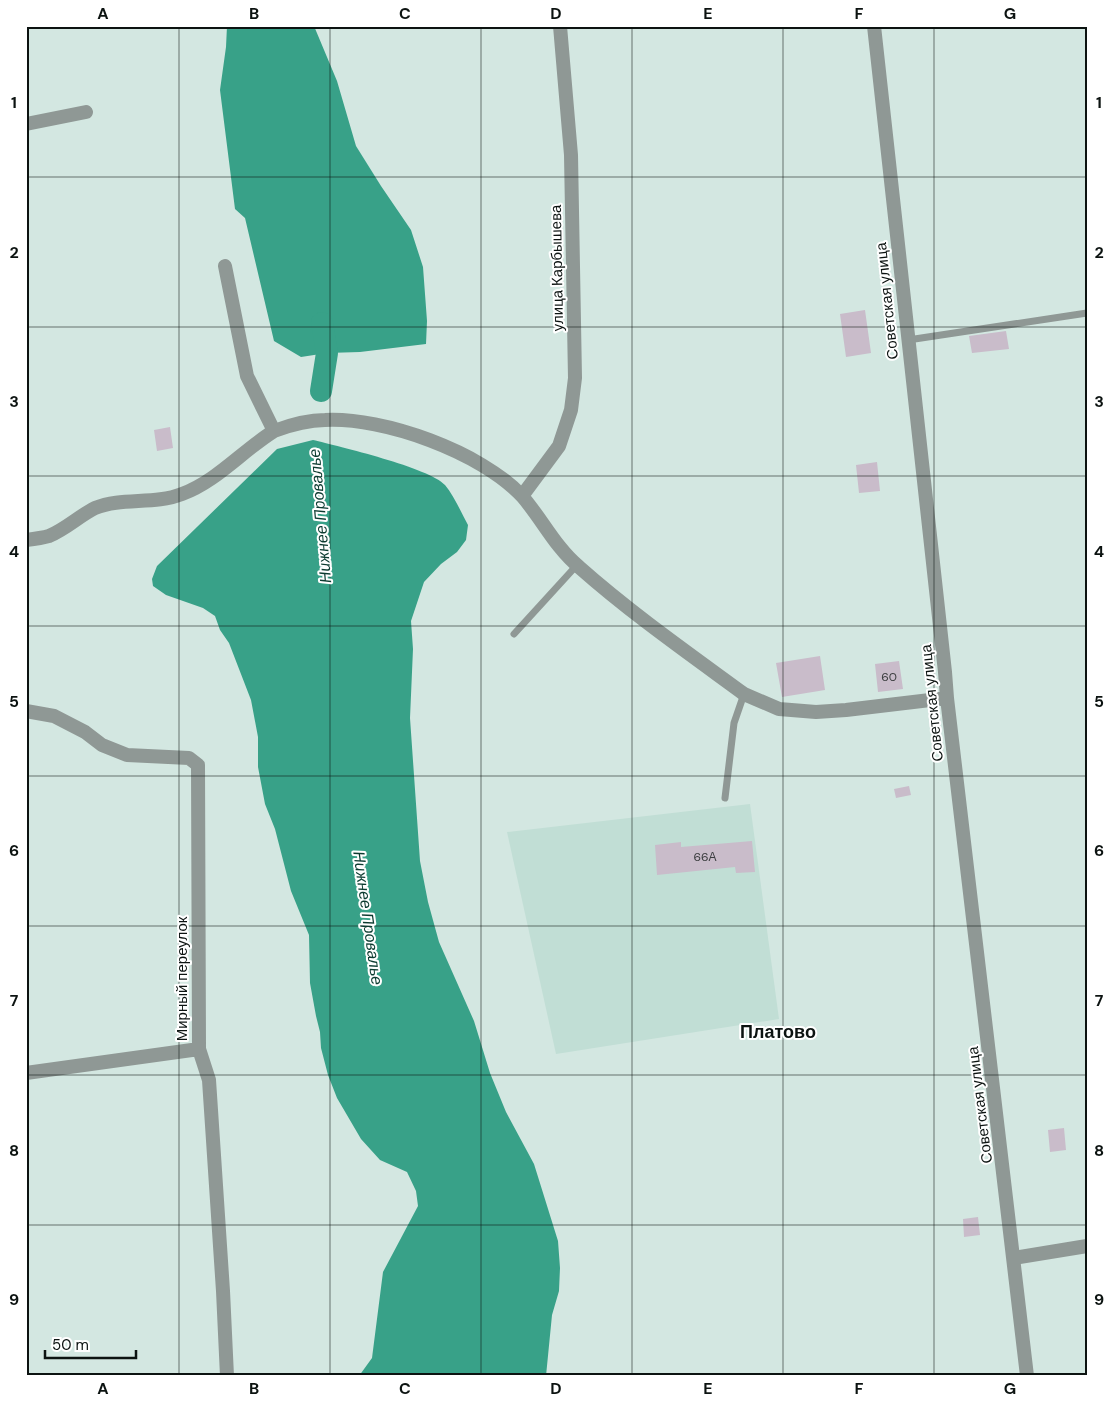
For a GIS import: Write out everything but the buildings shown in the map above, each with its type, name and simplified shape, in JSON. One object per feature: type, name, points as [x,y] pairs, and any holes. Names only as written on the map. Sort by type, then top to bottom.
[{"type":"street","name":"улица Карбышева","points":[[522,496],[559,446],[571,410],[575,378],[571,155],[560,26]]},
{"type":"street","name":"Советская улица","points":[[874,26],[947,698],[1027,1376]]},
{"type":"street","points":[[26,124],[86,112]]},
{"type":"street","points":[[225,266],[247,376],[274,432]]},
{"type":"street","points":[[26,540],[48,536],[96,508],[115,503],[148,502],[182,494],[209,480],[258,441],[292,425],[324,420],[361,421],[392,428],[449,448],[475,461],[499,477],[522,496],[557,544],[576,565],[613,596],[744,694],[779,709],[807,712],[846,710],[947,698]]},
{"type":"street","name":"Мирный переулок","points":[[26,711],[54,716],[85,732],[102,744],[127,755],[189,758],[198,765],[199,1049],[209,1080],[224,1291],[227,1376]]},
{"type":"street","points":[[26,1073],[199,1049]]},
{"type":"street","points":[[1014,1258],[1087,1246]]},
{"type":"lane","points":[[908,340],[1087,313]]},
{"type":"lane","points":[[514,634],[576,565]]},
{"type":"lane","points":[[725,798],[734,723],[744,694]]},
{"type":"shaded area","points":[[750,804],[779,1019],[556,1054],[507,832]]},
{"type":"water","points":[[227,26],[314,26],[337,81],[356,146],[411,230],[423,267],[427,321],[426,344],[301,357],[274,341],[245,218],[235,209],[220,90]]},
{"type":"water","points":[[313,440],[383,458],[436,478],[448,489],[468,525],[466,540],[457,552],[441,564],[424,582],[411,621],[413,649],[410,718],[420,861],[428,902],[439,942],[474,1021],[490,1073],[506,1112],[534,1164],[558,1241],[559,1291],[552,1315],[546,1376],[359,1376],[372,1358],[383,1272],[418,1206],[416,1191],[407,1172],[380,1160],[361,1139],[337,1098],[328,1075],[321,1048],[320,1032],[310,983],[309,935],[291,891],[275,829],[265,804],[258,767],[258,737],[251,700],[229,643],[220,630],[215,616],[203,608],[166,595],[153,586],[152,579],[157,566],[277,449]]},
{"type":"waterway","name":"Нижнее Провалье","points":[[321,391],[327,353],[322,323]]},
{"type":"district","name":"Платово","points":[[778,1032]]}]
